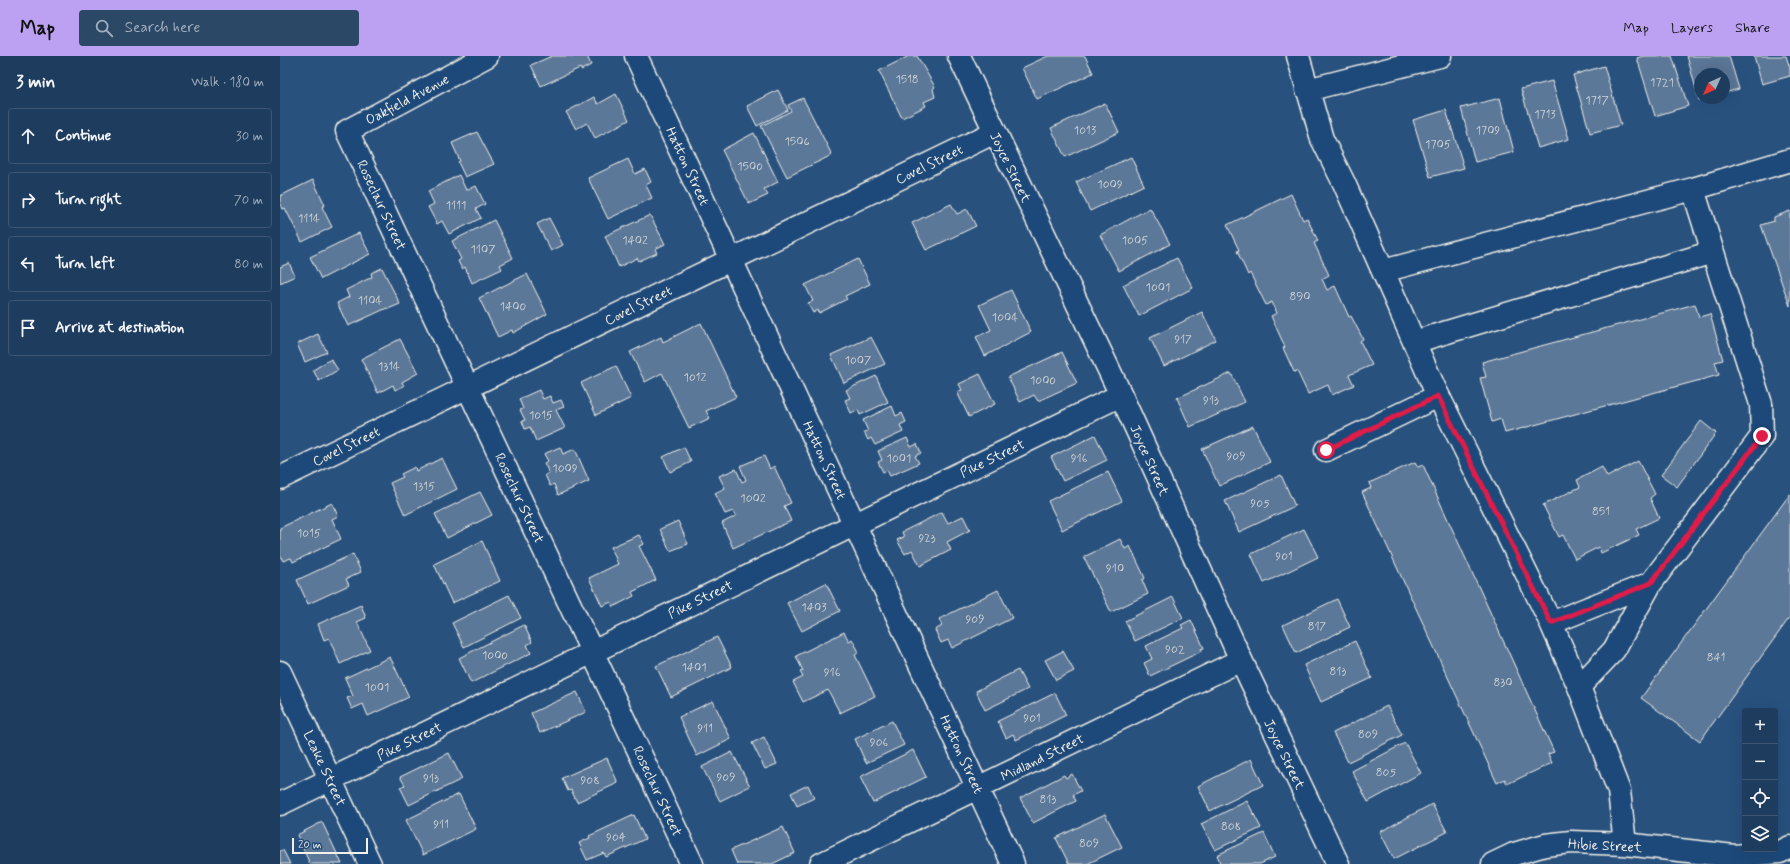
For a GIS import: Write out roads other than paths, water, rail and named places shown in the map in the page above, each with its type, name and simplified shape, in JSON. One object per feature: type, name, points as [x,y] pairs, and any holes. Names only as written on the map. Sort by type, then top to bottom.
[{"type":"street","name":"Oakfield Avenue","points":[[347,131],[487,56]]},
{"type":"street","name":"Hatton Street","points":[[638,56],[731,260],[1013,864]]},
{"type":"street","name":"Joyce Street","points":[[959,56],[1121,395],[1241,660],[1338,864]]},
{"type":"street","points":[[1298,56],[1322,139],[1344,183],[1438,396],[1551,623],[1579,687],[1612,767],[1619,791],[1625,844]]},
{"type":"street","points":[[1307,90],[1440,56]]},
{"type":"street","name":"Roseclair Street","points":[[347,131],[692,864]]},
{"type":"street","name":"Covel Street","points":[[280,478],[995,132]]},
{"type":"street","points":[[1383,271],[1693,189],[1790,160]]},
{"type":"street","points":[[1579,687],[1614,650],[1651,583],[1762,436],[1761,404],[1693,189]]},
{"type":"street","points":[[1414,342],[1713,252]]},
{"type":"street","name":"Pike Street","points":[[280,804],[1121,395]]},
{"type":"street","points":[[1326,450],[1438,396]]},
{"type":"street","points":[[1551,623],[1651,583]]},
{"type":"street","name":"Midland Street","points":[[821,864],[1241,660]]},
{"type":"street","name":"Leake Street","points":[[280,672],[370,864]]},
{"type":"street","name":"Hibie Street","points":[[1493,864],[1514,854],[1545,845],[1571,842],[1625,844],[1734,856],[1780,852],[1790,847]]}]
